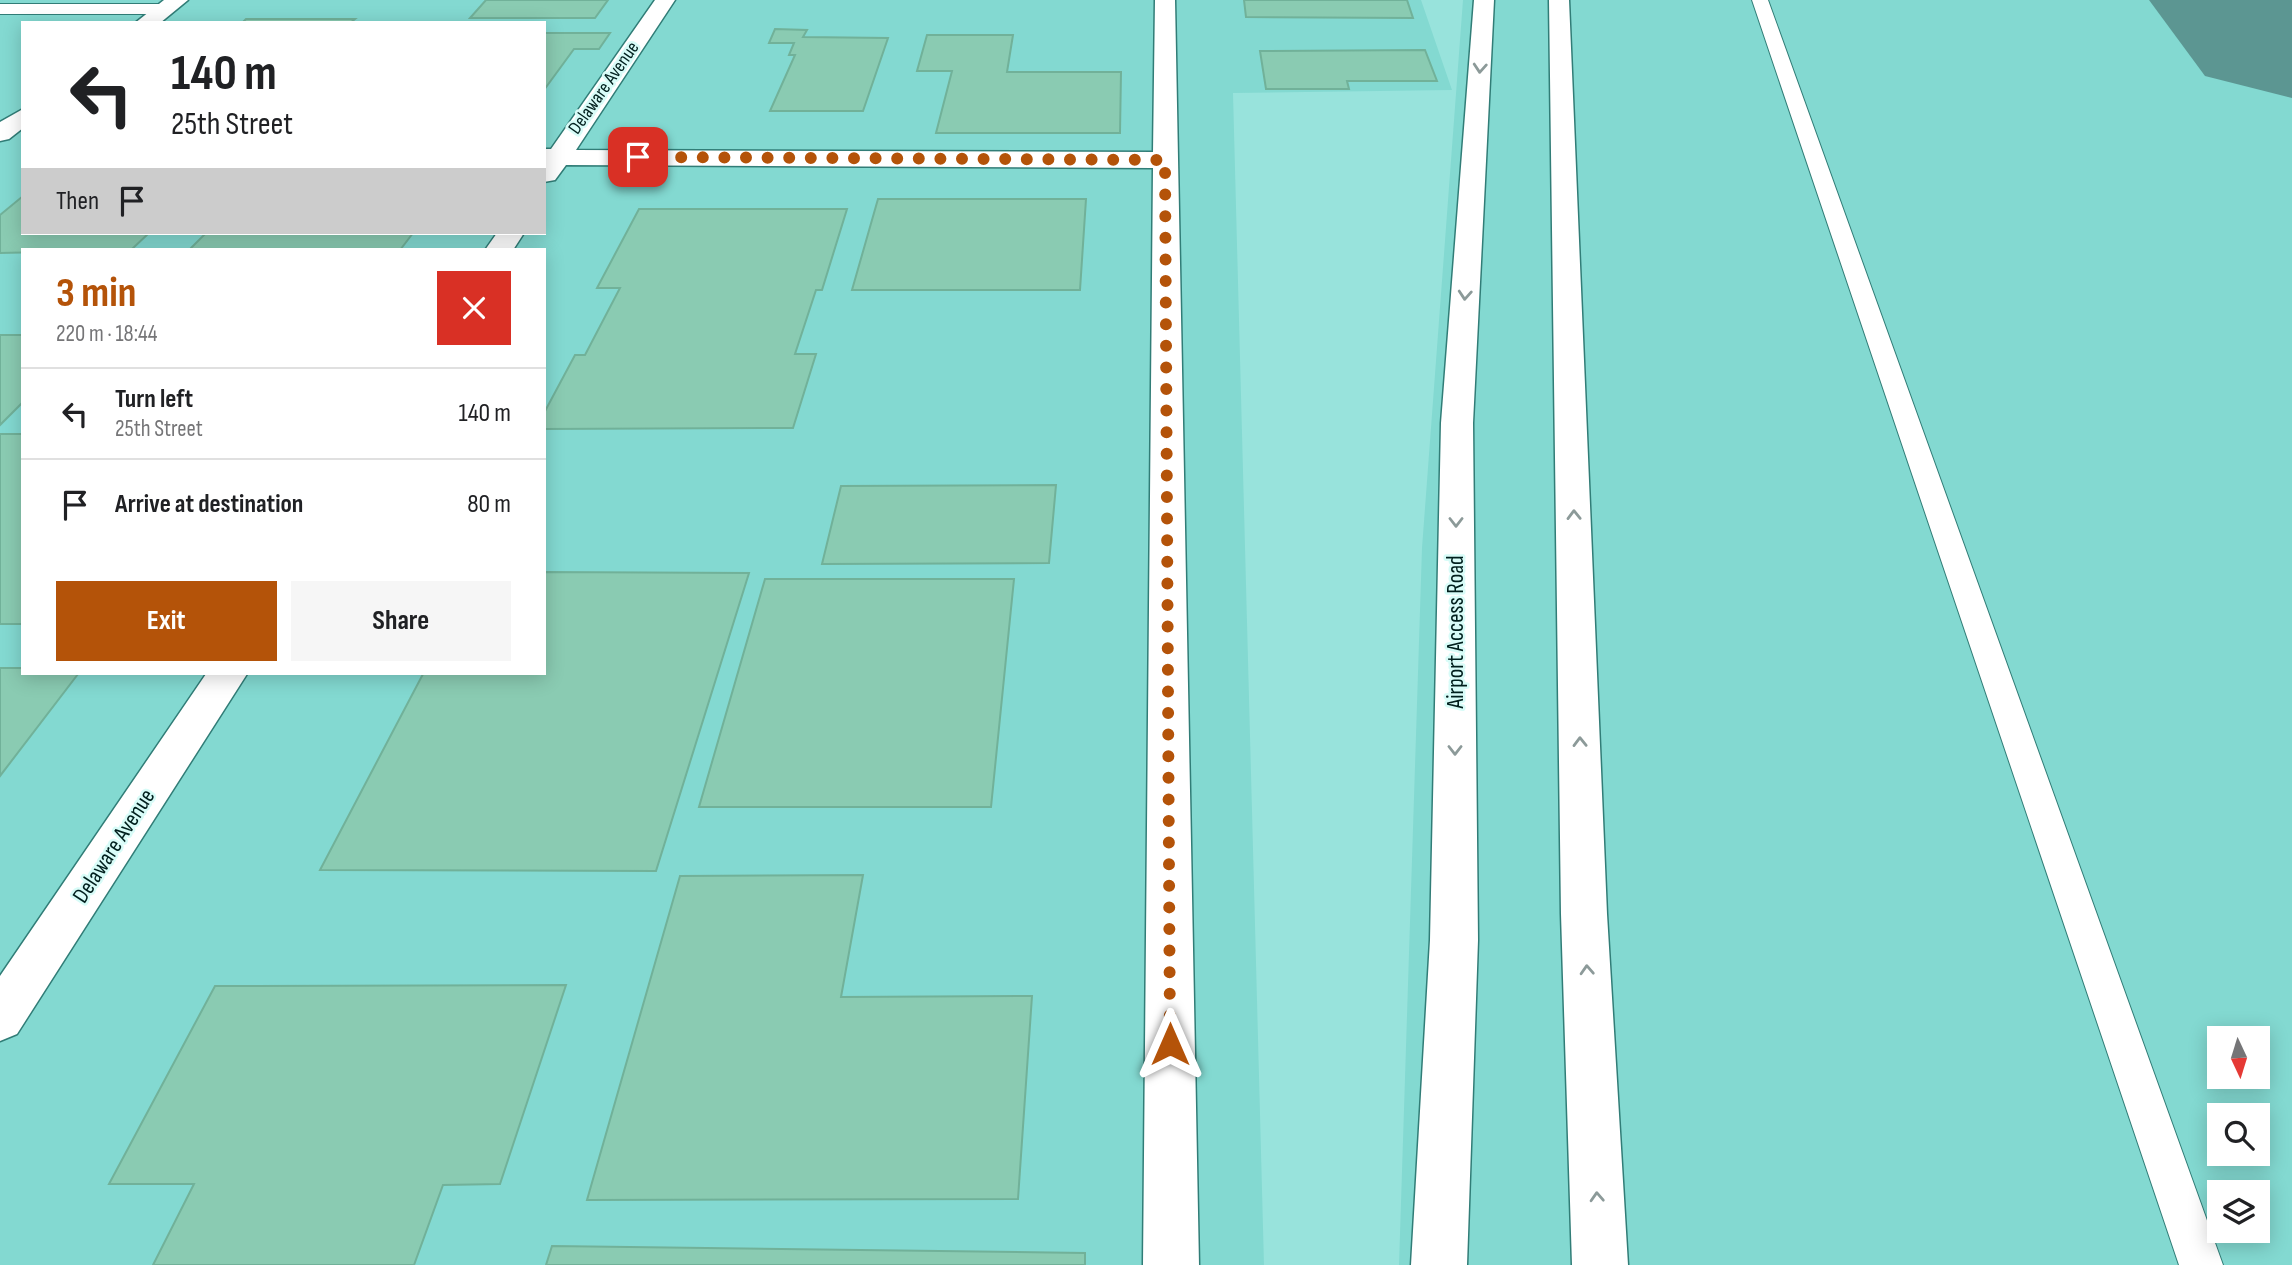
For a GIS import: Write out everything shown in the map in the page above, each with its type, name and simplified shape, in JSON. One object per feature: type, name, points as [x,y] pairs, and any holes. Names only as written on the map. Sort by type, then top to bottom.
[{"type":"main road","name":"Delaware Avenue","points":[[549,164],[665,0]]},
{"type":"main road","points":[[1165,0],[1171,1265]]},
{"type":"main road","name":"Airport Access Road","points":[[1439,1265],[1454,940],[1457,423],[1484,0]]},
{"type":"main road","points":[[1559,0],[1584,914],[1600,1265]]},
{"type":"main road","points":[[149,21],[171,5]]},
{"type":"main road","points":[[4,147],[21,119]]},
{"type":"main road","points":[[549,164],[1165,160]]},
{"type":"main road","name":"Delaware Avenue","points":[[0,1018],[226,675]]},
{"type":"lane","points":[[1760,0],[2201,1265]]},
{"type":"lane","points":[[0,9],[171,5]]},
{"type":"shaded area","points":[[0,0],[1421,0],[1452,90],[1233,93],[1264,1265],[0,1265]]},
{"type":"shaded area","points":[[1463,0],[2292,0],[2292,1265],[1399,1265],[1422,548]]},
{"type":"building","points":[[486,0],[608,0],[595,18],[470,18]]},
{"type":"building","points":[[1244,0],[1407,0],[1413,18],[1246,17]]},
{"type":"building","points":[[246,19],[355,19],[352,21],[244,21]]},
{"type":"building","points":[[775,29],[807,30],[803,37],[888,38],[863,111],[770,111],[795,55],[789,55],[794,43],[769,43]]},
{"type":"building","points":[[546,33],[610,33],[599,49],[574,49],[546,87]]},
{"type":"building","points":[[927,35],[1013,35],[1007,72],[1121,72],[1120,133],[936,133],[952,71],[917,71]]},
{"type":"building","points":[[1425,50],[1437,81],[1347,81],[1349,89],[1266,89],[1260,51]]},
{"type":"building","points":[[21,198],[21,235],[147,235],[133,248],[21,248],[21,253],[0,253],[0,215]]},
{"type":"building","points":[[878,199],[1086,199],[1080,290],[852,290]]},
{"type":"building","points":[[639,209],[847,209],[822,290],[816,290],[795,354],[816,354],[793,428],[546,429],[546,409],[575,355],[585,355],[620,288],[597,288]]},
{"type":"building","points":[[204,235],[411,235],[402,248],[191,248]]},
{"type":"building","points":[[0,335],[21,335],[21,404],[0,425]]},
{"type":"building","points":[[0,434],[21,434],[21,624],[0,624]]},
{"type":"building","points":[[1056,485],[1049,563],[822,564],[841,486]]},
{"type":"building","points":[[546,572],[749,573],[656,871],[320,870],[422,675],[546,675]]},
{"type":"building","points":[[765,579],[1014,579],[991,807],[699,807]]},
{"type":"building","points":[[0,668],[21,668],[21,675],[77,675],[0,776]]},
{"type":"building","points":[[863,875],[841,997],[1032,996],[1018,1199],[587,1200],[680,876]]},
{"type":"building","points":[[566,985],[500,1184],[443,1185],[414,1265],[153,1265],[194,1184],[109,1184],[215,986]]},
{"type":"building","points":[[552,1246],[1085,1253],[1085,1265],[546,1265]]},
{"type":"runway","points":[[2268,0],[2292,24]]},
{"type":"route","points":[[638,157],[1165,160],[1170,1044]]}]
